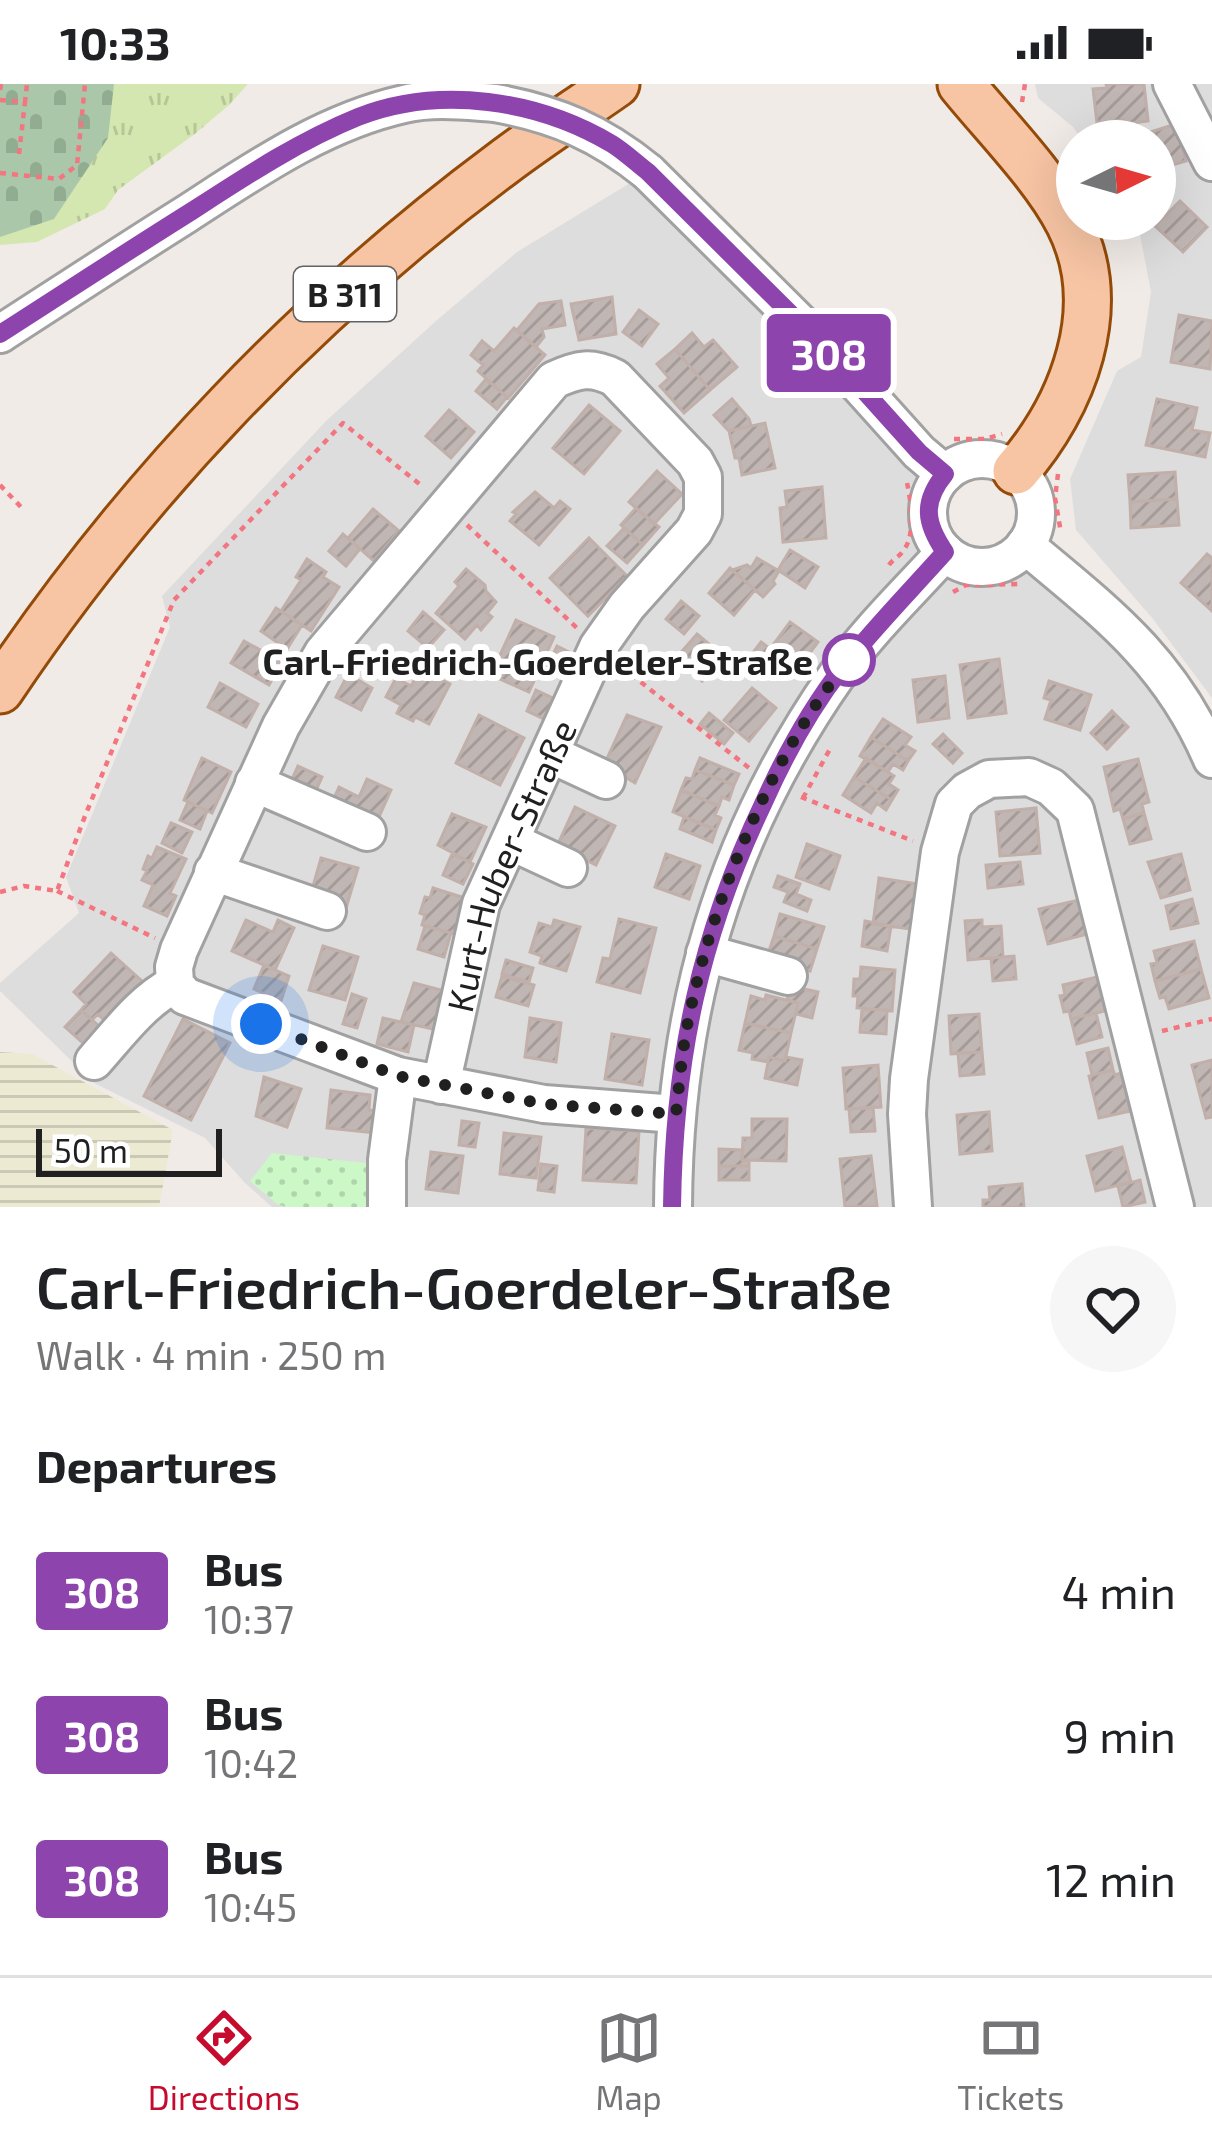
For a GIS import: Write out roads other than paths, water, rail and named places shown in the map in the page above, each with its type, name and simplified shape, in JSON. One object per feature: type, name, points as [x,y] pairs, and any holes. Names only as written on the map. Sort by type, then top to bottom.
[{"type":"main road","name":"B 311","points":[[4,680],[142,499],[308,328],[470,189],[616,84]]},
{"type":"main road","points":[[961,84],[1047,189],[1070,224],[1083,263],[1087,306],[1082,351],[1064,403],[1038,447],[1037,470]]},
{"type":"street","points":[[1172,84],[1212,162]]},
{"type":"street","points":[[0,334],[271,159],[320,135],[408,102],[495,103],[536,110],[581,128],[616,146],[648,172],[945,474]]},
{"type":"street","name":"Kurt-Huber-Straße","points":[[180,976],[213,872],[281,726],[330,644],[554,380],[575,371],[598,370],[616,378],[695,463],[703,477],[703,514],[598,647],[482,904],[441,1085]]},
{"type":"street","points":[[1037,470],[973,460],[945,474],[928,512],[932,533],[945,552],[968,565],[990,566],[1047,552]]},
{"type":"street","points":[[1037,470],[1026,481],[1036,507],[1032,533],[1150,656],[1183,700],[1212,759]]},
{"type":"street","points":[[673,1207],[676,1114],[685,1040],[705,953],[736,860],[788,791],[799,733],[840,671],[945,552]]},
{"type":"street","points":[[550,754],[606,780]]},
{"type":"street","points":[[913,1207],[909,1079],[940,852],[954,804],[968,791],[989,779],[1029,777],[1052,787],[1076,810],[1175,1207]]},
{"type":"street","points":[[254,783],[367,832]]},
{"type":"street","points":[[510,841],[568,868]]},
{"type":"street","points":[[213,872],[326,911]]},
{"type":"street","points":[[705,953],[788,976]]},
{"type":"street","points":[[94,1061],[146,1004],[180,976],[398,1076],[544,1104],[676,1114]]},
{"type":"street","points":[[387,1207],[387,1160],[398,1076]]},
{"type":"place","name":"Carl-Friedrich-Goerdeler-Straße","points":[[849,660]]}]
